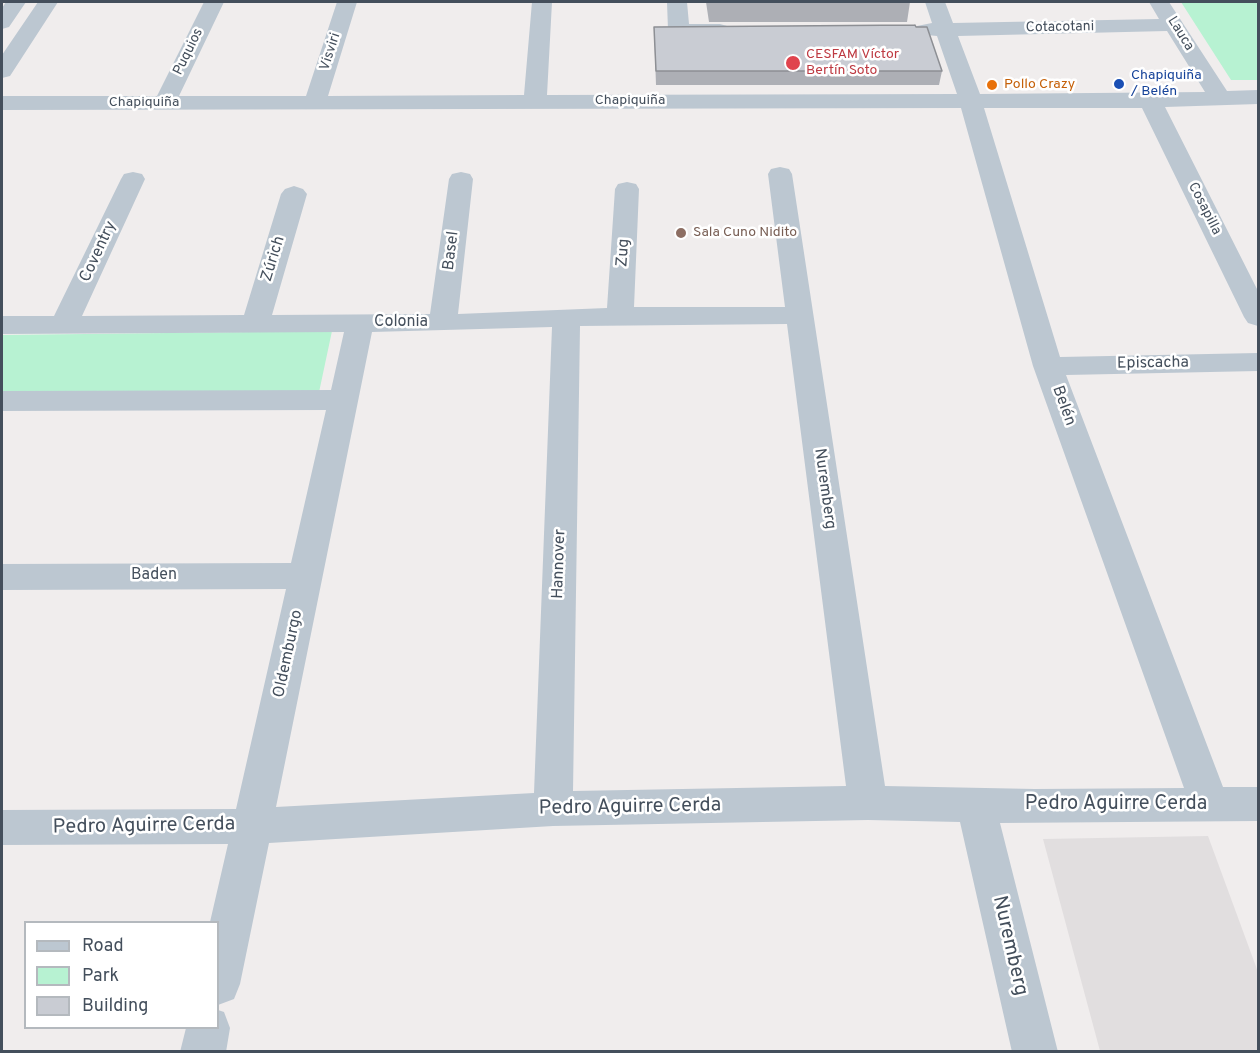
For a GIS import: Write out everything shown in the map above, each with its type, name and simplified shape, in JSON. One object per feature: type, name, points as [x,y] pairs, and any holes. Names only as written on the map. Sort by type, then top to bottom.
[{"type":"street","points":[[2,71],[48,2]]},
{"type":"street","name":"Puquios","points":[[165,102],[214,2]]},
{"type":"street","name":"Visviri","points":[[315,102],[347,2]]},
{"type":"street","points":[[535,101],[542,2]]},
{"type":"street","points":[[677,2],[679,30],[737,30]]},
{"type":"street","name":"Belén","points":[[935,2],[971,102],[1048,366],[1210,804]]},
{"type":"street","name":"Lauca","points":[[1159,2],[1219,97]]},
{"type":"street","name":"Cotacotani","points":[[899,30],[1175,25]]},
{"type":"street","name":"Chapiquiña","points":[[2,103],[971,102],[1150,101],[1258,97]]},
{"type":"street","name":"Cosapilla","points":[[1150,101],[1258,317]]},
{"type":"street","name":"Nuremberg","points":[[780,174],[868,803]]},
{"type":"street","name":"Coventry","points":[[64,324],[133,179]]},
{"type":"street","name":"Basel","points":[[443,323],[461,179]]},
{"type":"street","name":"Zug","points":[[620,316],[627,189]]},
{"type":"street","name":"Zúrich","points":[[255,324],[294,194]]},
{"type":"street","name":"Colonia","points":[[2,325],[443,323],[620,316],[799,315]]},
{"type":"street","name":"Hannover","points":[[553,809],[566,318]]},
{"type":"street","name":"Oldemburgo","points":[[219,979],[360,323]]},
{"type":"street","name":"Episcacha","points":[[1048,366],[1258,362]]},
{"type":"street","points":[[2,401],[344,400]]},
{"type":"street","name":"Baden","points":[[2,577],[306,576]]},
{"type":"street","name":"Pedro Aguirre Cerda","points":[[2,828],[252,826],[553,809],[868,803],[1258,804]]},
{"type":"street","name":"Nuremberg","points":[[976,804],[1035,1052]]},
{"type":"street","points":[[203,1052],[208,1029]]},
{"type":"shaded area","points":[[1208,836],[1258,972],[1258,1051],[1100,1051],[1043,839]]},
{"type":"green space","points":[[1181,2],[1258,2],[1258,80],[1231,80]]},
{"type":"green space","points":[[332,331],[318,397],[2,401],[2,335]]},
{"type":"building","name":"CESFAM Víctor Bertín Soto","points":[[915,25],[916,27],[927,27],[942,71],[656,71],[654,27]]},
{"type":"place","name":"CESFAM Víctor Bertín Soto","points":[[793,63]]},
{"type":"place","name":"Chapiquiña / Belén","points":[[1119,84]]},
{"type":"place","name":"Pollo Crazy","points":[[992,85]]},
{"type":"place","name":"Sala Cuno Nidito","points":[[681,233]]}]
